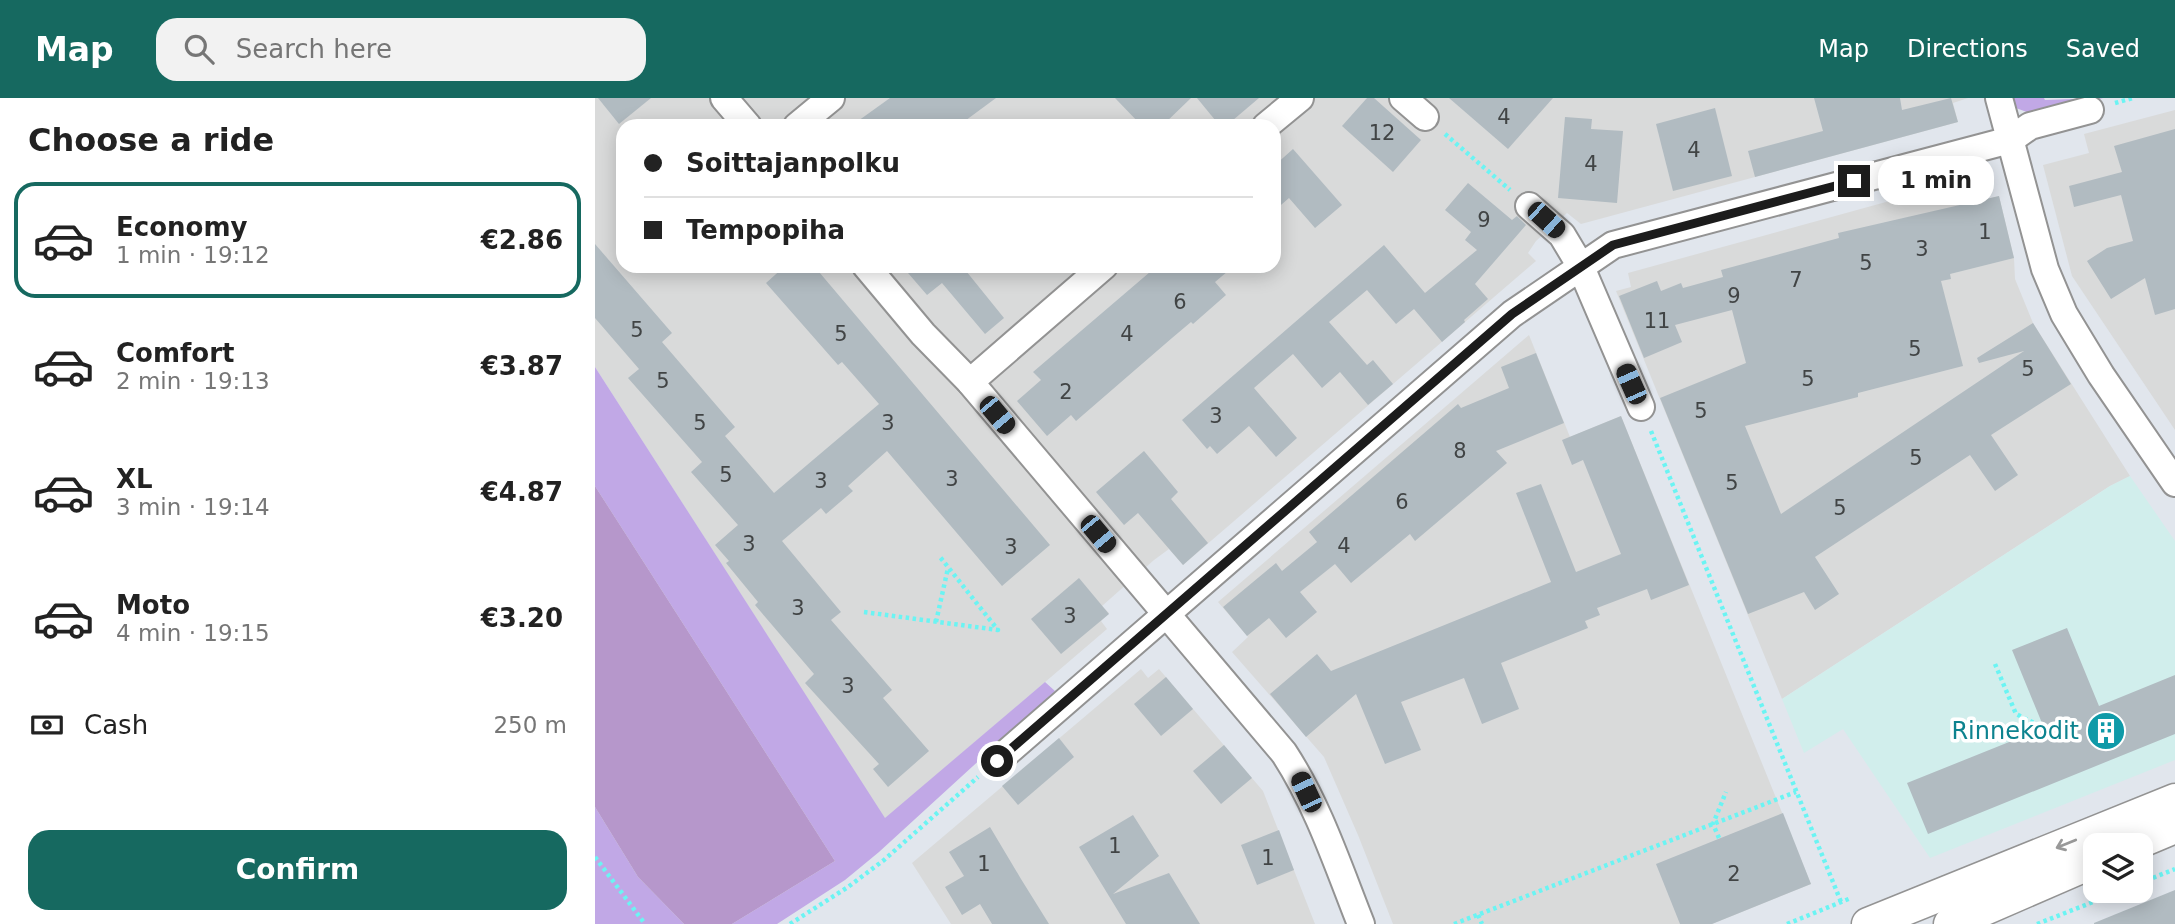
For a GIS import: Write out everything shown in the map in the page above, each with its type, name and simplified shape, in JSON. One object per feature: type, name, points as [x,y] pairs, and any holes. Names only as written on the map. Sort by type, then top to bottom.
[{"type":"street","points":[[724,98],[742,119]]},
{"type":"street","points":[[805,119],[831,98]]},
{"type":"street","points":[[1274,119],[1300,98]]},
{"type":"street","points":[[1403,98],[1425,117]]},
{"type":"street","points":[[1999,98],[2045,269],[2064,314],[2101,375],[2175,483]]},
{"type":"street","points":[[997,761],[1512,314],[1580,265],[1613,245],[2010,140],[2030,126],[2090,110]]},
{"type":"street","points":[[1529,206],[1562,235],[1580,265],[1641,407]]},
{"type":"street","points":[[872,273],[923,334],[969,382],[1268,734],[1299,776],[1361,924]]},
{"type":"street","points":[[969,382],[1096,273]]},
{"type":"street","points":[[1868,924],[2175,800]]},
{"type":"street","points":[[2153,836],[2175,827]]},
{"type":"street","points":[[1950,924],[2083,866]]},
{"type":"path","points":[[1425,117],[1529,206]]},
{"type":"path","points":[[1641,407],[1841,902]]},
{"type":"path","points":[[864,612],[998,630],[940,557]]},
{"type":"path","points":[[936,622],[948,568]]},
{"type":"path","points":[[1995,664],[2016,714],[2044,728]]},
{"type":"path","points":[[790,924],[884,860],[997,761]]},
{"type":"path","points":[[1719,838],[1713,824],[1726,792]]},
{"type":"path","points":[[1454,924],[1796,792]]},
{"type":"path","points":[[595,857],[645,924]]},
{"type":"path","points":[[2153,878],[2175,869]]},
{"type":"path","points":[[2037,924],[2090,903]]},
{"type":"path","points":[[1478,915],[1482,924]]},
{"type":"shaded area","points":[[595,98],[1968,98],[1953,103],[1958,122],[1581,224],[1567,213],[1536,241],[1528,253],[1536,261],[1183,565],[1169,549],[1154,560],[1102,606],[1109,613],[1101,621],[1107,629],[885,819],[595,367]]},
{"type":"shaded area","points":[[2013,98],[2103,98],[2037,116],[2016,108]]},
{"type":"shaded area","points":[[2175,110],[2175,430],[2072,276],[2043,165],[2089,153],[2084,134]]},
{"type":"shaded area","points":[[1973,178],[1979,201],[1999,196],[2014,258],[2015,279],[2033,323],[2130,476],[2110,486],[1782,699],[1616,291],[1631,287],[1628,273]]},
{"type":"shaded area","points":[[1529,335],[1570,437],[1621,416],[1811,884],[1712,924],[1393,924],[1324,757],[1232,652],[1248,637],[1218,602]]},
{"type":"shaded area","points":[[595,367],[885,818],[1045,682],[1055,691],[879,852],[845,880],[777,924],[732,924],[835,861],[595,486]]},
{"type":"shaded area","points":[[2130,476],[2175,541],[2175,760],[1930,858],[1843,729],[1804,753],[1782,699],[2110,486]]},
{"type":"shaded area","points":[[595,486],[835,861],[732,924],[684,924],[638,877],[595,807]]},
{"type":"shaded area","points":[[1141,669],[1148,678],[1159,669],[1263,791],[1315,924],[951,924],[912,863]]},
{"type":"shaded area","points":[[595,807],[638,877],[684,924],[595,924]]},
{"type":"building","points":[[598,98],[651,98],[625,119],[616,120]]},
{"type":"building","points":[[890,98],[996,98],[968,119],[861,119]]},
{"type":"building","points":[[1115,98],[1191,98],[1169,119],[1135,119]]},
{"type":"building","points":[[1197,98],[1259,98],[1234,119],[1214,119]]},
{"type":"building","points":[[1367,98],[1374,98],[1421,140],[1393,172],[1342,126]]},
{"type":"building","points":[[1449,98],[1553,98],[1508,149]]},
{"type":"building","points":[[1814,98],[1900,98],[1902,110],[1951,98],[1958,122],[1755,177],[1748,151],[1823,131]]},
{"type":"building","points":[[1715,108],[1732,176],[1673,191],[1656,124]]},
{"type":"building","points":[[1565,117],[1592,119],[1591,129],[1623,131],[1617,203],[1558,198]]},
{"type":"building","points":[[2175,129],[2175,309],[2155,315],[2145,278],[2111,299],[2087,261],[2107,248],[2133,241],[2121,195],[2074,207],[2069,186],[2122,172],[2114,146]]},
{"type":"building","points":[[1293,149],[1342,205],[1315,228],[1289,198],[1281,205],[1281,160]]},
{"type":"building","points":[[1468,183],[1512,220],[1517,216],[1526,225],[1475,284],[1488,299],[1442,342],[1414,309],[1396,324],[1367,290],[1329,322],[1367,365],[1373,360],[1393,384],[1368,405],[1340,372],[1322,388],[1293,354],[1254,388],[1297,438],[1276,457],[1249,426],[1217,454],[1210,446],[1207,449],[1182,420],[1384,245],[1425,293],[1477,250],[1465,240],[1471,232],[1445,210]]},
{"type":"building","points":[[1999,196],[2014,258],[1950,274],[1951,279],[1941,281],[1963,366],[1745,426],[1781,514],[2024,351],[1979,363],[1977,358],[2033,323],[2071,384],[1991,435],[2018,475],[1995,491],[1970,455],[1815,557],[1839,594],[1815,610],[1804,592],[1748,614],[1660,398],[1746,363],[1732,310],[1675,325],[1682,342],[1644,358],[1619,296],[1657,281],[1661,291],[1681,283],[1683,288],[1723,277],[1721,270],[1839,238],[1838,233]]},
{"type":"building","points":[[595,244],[616,268],[616,273],[620,273],[672,333],[662,342],[735,427],[725,436],[774,493],[879,404],[842,362],[838,365],[766,283],[777,273],[820,273],[1050,545],[1002,586],[887,451],[848,486],[853,491],[826,514],[821,508],[782,541],[841,612],[831,620],[892,690],[883,698],[929,751],[888,787],[873,769],[879,764],[805,683],[814,674],[755,605],[758,602],[726,563],[729,561],[715,545],[738,525],[691,472],[702,462],[628,378],[639,369],[595,318]]},
{"type":"building","points":[[908,273],[968,273],[1004,318],[985,334],[942,283],[927,295]]},
{"type":"building","points":[[1149,273],[1226,273],[1215,282],[1226,295],[1076,421],[1071,415],[1047,436],[1017,401],[1041,380],[1033,372]]},
{"type":"building","points":[[1536,353],[1564,423],[1496,451],[1507,463],[1415,541],[1410,534],[1351,583],[1335,564],[1300,592],[1317,612],[1286,638],[1269,618],[1247,636],[1223,607],[1276,563],[1282,571],[1317,542],[1309,532],[1458,404],[1461,408],[1509,388],[1501,367]]},
{"type":"building","points":[[1621,416],[1689,585],[1651,600],[1647,589],[1597,608],[1600,615],[1585,621],[1588,628],[1501,663],[1519,709],[1482,724],[1464,678],[1401,702],[1421,750],[1385,764],[1356,694],[1306,737],[1270,694],[1317,654],[1331,671],[1551,582],[1516,493],[1541,484],[1576,572],[1621,554],[1583,460],[1572,465],[1562,440]]},
{"type":"building","points":[[1144,451],[1178,492],[1171,499],[1208,543],[1183,565],[1138,513],[1124,525],[1096,492]]},
{"type":"building","points":[[1079,578],[1109,614],[1061,654],[1031,619]]},
{"type":"building","name":"Rinnekodit","points":[[2067,628],[2099,706],[2175,675],[2175,734],[1928,834],[1907,783],[2044,728],[2012,650]]},
{"type":"building","points":[[1166,677],[1193,709],[1161,736],[1134,704]]},
{"type":"building","points":[[1059,738],[1074,757],[1018,805],[1002,786]]},
{"type":"building","points":[[1224,745],[1252,778],[1221,804],[1193,771]]},
{"type":"building","points":[[1783,813],[1811,884],[1712,924],[1680,924],[1656,864]]},
{"type":"building","points":[[1133,815],[1159,856],[1113,894],[1169,873],[1200,924],[1126,924],[1079,847]]},
{"type":"building","points":[[990,827],[1049,924],[992,924],[980,904],[962,915],[945,887],[964,876],[949,852]]},
{"type":"building","points":[[1279,830],[1294,870],[1257,885],[1241,845]]},
{"type":"building","points":[[2175,890],[2175,924],[2094,924],[2143,903],[2153,903],[2153,899]]},
{"type":"place","name":"Rinnekodit","points":[[2106,731]]},
{"type":"route","points":[[997,761],[1512,314],[1580,265],[1613,245],[1854,181]]}]
